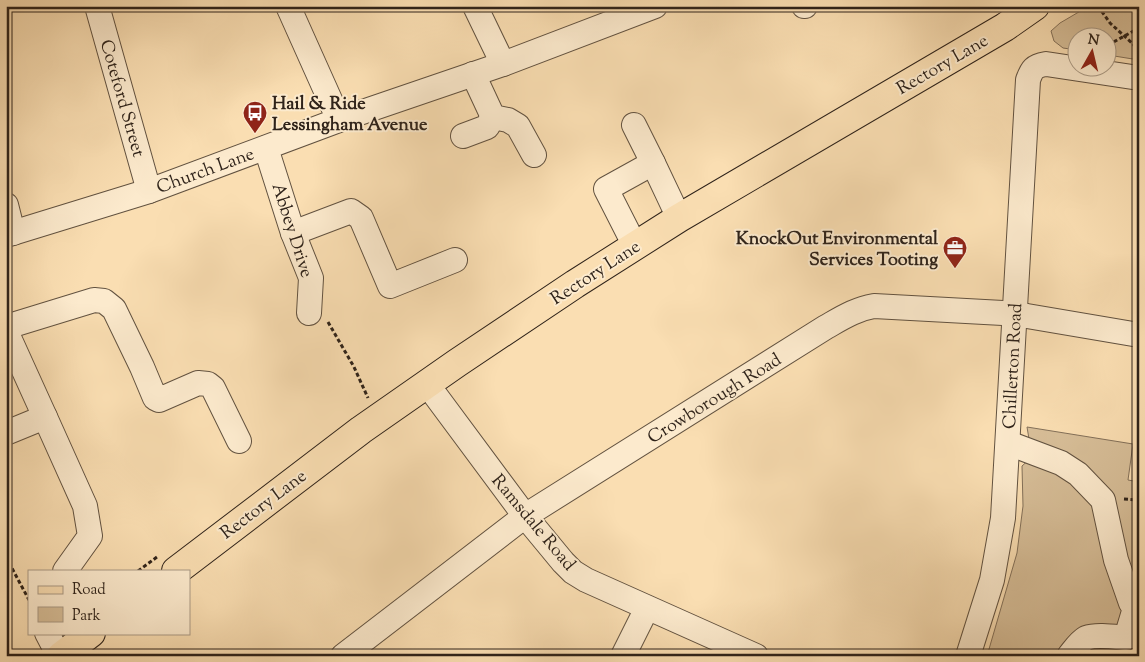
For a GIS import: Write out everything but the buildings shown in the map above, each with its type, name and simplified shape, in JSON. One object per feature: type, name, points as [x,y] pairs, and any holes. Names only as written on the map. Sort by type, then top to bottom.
[{"type":"main road","name":"Rectory Lane","points":[[177,570],[361,430],[567,290],[679,218],[1005,27],[1035,6]]},
{"type":"main road","points":[[60,656],[90,634]]},
{"type":"street","name":"Coteford Street","points":[[98,6],[149,191]]},
{"type":"street","points":[[288,6],[339,120]]},
{"type":"street","points":[[475,6],[503,64]]},
{"type":"street","name":"Church Lane","points":[[10,234],[149,191],[339,120],[503,64],[654,6]]},
{"type":"street","name":"Chillerton Road","points":[[968,656],[992,580],[1004,518],[1028,80],[1031,72],[1037,66],[1046,64],[1139,78]]},
{"type":"street","points":[[473,74],[493,117]]},
{"type":"street","points":[[463,136],[487,127],[493,117]]},
{"type":"street","points":[[493,117],[508,120],[518,126],[534,155]]},
{"type":"street","points":[[634,126],[679,218]]},
{"type":"street","name":"Abbey Drive","points":[[266,148],[293,233],[312,278],[310,313]]},
{"type":"street","points":[[635,246],[606,189],[653,162]]},
{"type":"street","points":[[6,206],[10,234]]},
{"type":"street","points":[[293,233],[351,211],[361,218],[390,286],[455,260]]},
{"type":"street","points":[[6,327],[94,300],[104,301],[114,309],[155,398],[159,400],[198,383],[208,384],[213,388],[239,441]]},
{"type":"street","name":"Crowborough Road","points":[[343,656],[525,516],[826,327],[853,312],[874,306],[988,312],[1139,335]]},
{"type":"street","points":[[6,332],[85,506],[90,536],[66,570]]},
{"type":"street","name":"Ramsdale Road","points":[[427,384],[525,516],[573,572],[586,580],[756,656]]},
{"type":"street","points":[[6,433],[45,416]]},
{"type":"street","points":[[1008,443],[1061,463],[1078,474],[1103,500],[1116,560],[1134,608],[1126,638],[1110,636],[1087,638],[1069,656]]},
{"type":"street","points":[[623,656],[647,608]]},
{"type":"street","points":[[48,634],[60,656]]},
{"type":"path","points":[[1098,6],[1110,23],[1133,44],[1139,53]]},
{"type":"path","points":[[1118,39],[1139,28]]},
{"type":"path","points":[[310,313],[327,320],[354,367],[368,399]]},
{"type":"path","points":[[6,557],[28,598]]},
{"type":"green space","points":[[1089,6],[1139,6],[1139,60],[1118,57],[1118,28],[1068,28],[1068,49],[1063,48],[1054,41],[1051,31],[1060,23]]},
{"type":"green space","points":[[1027,427],[1133,444],[1128,480],[1139,482],[1139,656],[987,656],[1017,553],[1023,506],[1022,466],[1032,457]]},
{"type":"place","name":"Hail & Ride Lessingham Avenue","points":[[255,134]]},
{"type":"place","name":"KnockOut Environmental Services Tooting","points":[[955,269]]}]
